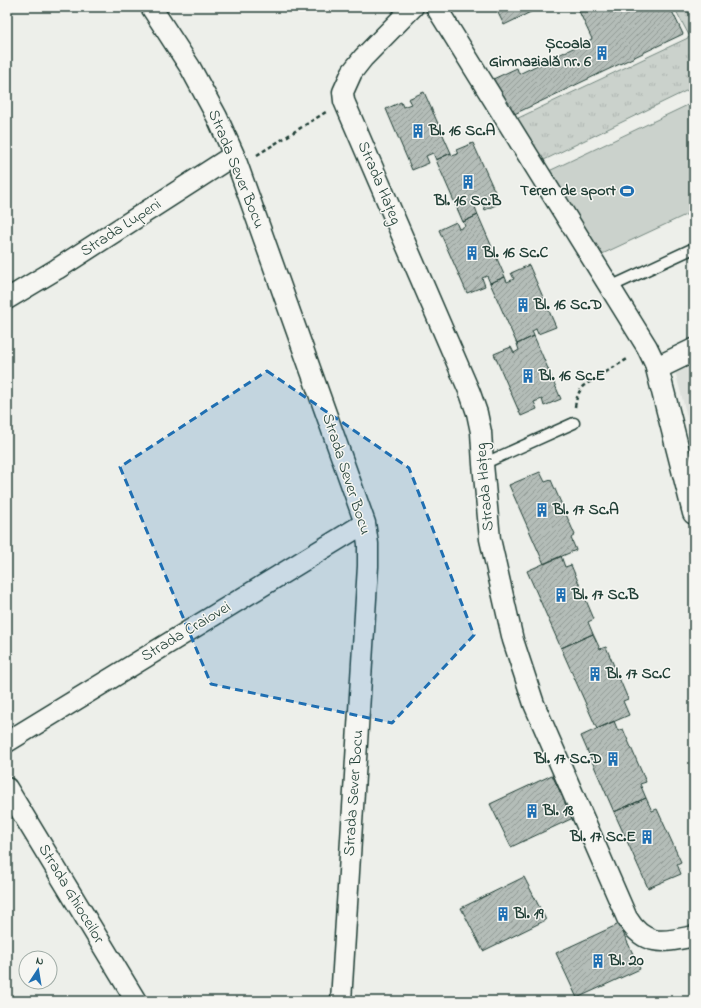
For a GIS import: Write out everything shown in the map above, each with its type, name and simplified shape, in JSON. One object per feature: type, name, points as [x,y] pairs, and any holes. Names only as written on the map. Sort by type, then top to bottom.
[{"type":"street","name":"Strada Sever Bocu","points":[[151,7],[190,67],[217,117],[236,161],[365,523],[368,544],[368,566],[341,1001]]},
{"type":"street","points":[[344,101],[343,92],[352,72],[363,58],[413,7]]},
{"type":"street","points":[[436,7],[610,287],[657,368],[694,513]]},
{"type":"street","name":"Strada Hațeg","points":[[344,101],[470,393],[477,413],[481,432],[482,464],[490,539],[513,640],[534,704],[627,918],[633,927],[642,935],[653,940],[667,941],[694,936]]},
{"type":"street","name":"Strada Lupeni","points":[[7,299],[236,161]]},
{"type":"street","points":[[657,368],[694,350]]},
{"type":"street","name":"Strada Craiovei","points":[[7,742],[365,523]]},
{"type":"street","name":"Strada Ghioceilor","points":[[7,788],[136,1001]]},
{"type":"lane","points":[[610,287],[694,248]]},
{"type":"lane","points":[[482,464],[574,423]]},
{"type":"path","points":[[236,161],[344,101]]},
{"type":"path","points":[[574,423],[576,400],[583,386],[646,347]]},
{"type":"highlighted area","points":[[267,371],[409,468],[474,635],[392,723],[211,684],[120,467]]},
{"type":"shaded area","points":[[694,361],[694,443],[675,371]]},
{"type":"green space","points":[[674,7],[694,7],[694,87],[542,161],[514,120],[690,37]]},
{"type":"green space","name":"Teren de sport","points":[[694,102],[694,211],[600,255],[547,172]]},
{"type":"building","name":"Școala Gimnazială nr. 6","points":[[495,7],[541,7],[504,25]]},
{"type":"building","name":"Școala Gimnazială nr. 6","points":[[577,7],[637,7],[639,9],[644,7],[670,7],[683,34],[508,117],[491,80],[517,68],[519,74],[592,39]]},
{"type":"building","name":"Bl. 16 Sc.A","points":[[424,92],[451,153],[436,160],[433,153],[426,156],[429,163],[412,170],[386,109],[401,102],[403,107],[411,104],[408,99]]},
{"type":"building","name":"Bl. 16 Sc.B","points":[[473,143],[500,203],[485,210],[483,204],[475,207],[478,215],[463,222],[436,160],[451,153],[452,156],[458,154],[456,150]]},
{"type":"building","name":"Bl. 16 Sc.C","points":[[478,215],[505,277],[490,283],[487,276],[482,278],[485,286],[467,293],[439,230],[456,222],[459,229],[465,226],[463,222]]},
{"type":"building","name":"Bl. 16 Sc.D","points":[[529,265],[556,327],[538,334],[536,329],[532,331],[534,336],[517,344],[490,283],[505,277],[507,282],[514,279],[511,273]]},
{"type":"building","name":"Bl. 16 Sc.E","points":[[534,336],[561,399],[544,406],[542,399],[534,402],[537,409],[521,416],[494,354],[511,347],[514,353],[519,350],[517,344]]},
{"type":"building","name":"Bl. 17 Sc.A","points":[[540,472],[545,482],[551,480],[575,535],[571,538],[576,550],[544,564],[509,485]]},
{"type":"building","name":"Bl. 17 Sc.B","points":[[561,556],[565,567],[571,565],[594,619],[588,622],[593,634],[561,648],[527,571]]},
{"type":"building","name":"Bl. 17 Sc.C","points":[[593,634],[600,649],[606,647],[628,699],[623,701],[629,715],[597,729],[561,648]]},
{"type":"building","name":"Bl. 17 Sc.D","points":[[614,721],[618,731],[623,729],[646,782],[640,784],[646,798],[614,812],[581,736]]},
{"type":"building","name":"Bl. 18","points":[[552,775],[573,818],[511,847],[490,804]]},
{"type":"building","name":"Bl. 17 Sc.E","points":[[646,798],[652,811],[657,809],[681,862],[677,864],[681,874],[648,888],[614,812]]},
{"type":"building","name":"Bl. 19","points":[[524,877],[546,920],[483,951],[461,908]]},
{"type":"building","name":"Bl. 20","points":[[619,924],[640,969],[577,998],[556,953]]},
{"type":"place","name":"Școala Gimnazială nr. 6","points":[[602,53]]},
{"type":"place","name":"Bl. 16 Sc.A","points":[[418,131]]},
{"type":"place","name":"Bl. 16 Sc.B","points":[[468,182]]},
{"type":"place","name":"Teren de sport","points":[[627,191]]},
{"type":"place","name":"Bl. 16 Sc.C","points":[[472,253]]},
{"type":"place","name":"Bl. 16 Sc.D","points":[[523,305]]},
{"type":"place","name":"Bl. 16 Sc.E","points":[[528,376]]},
{"type":"place","name":"Bl. 17 Sc.A","points":[[542,510]]},
{"type":"place","name":"Bl. 17 Sc.B","points":[[561,595]]},
{"type":"place","name":"Bl. 17 Sc.C","points":[[595,674]]},
{"type":"place","name":"Bl. 17 Sc.D","points":[[613,759]]},
{"type":"place","name":"Bl. 18","points":[[532,811]]},
{"type":"place","name":"Bl. 17 Sc.E","points":[[647,837]]},
{"type":"place","name":"Bl. 19","points":[[503,914]]},
{"type":"place","name":"Bl. 20","points":[[598,961]]}]
